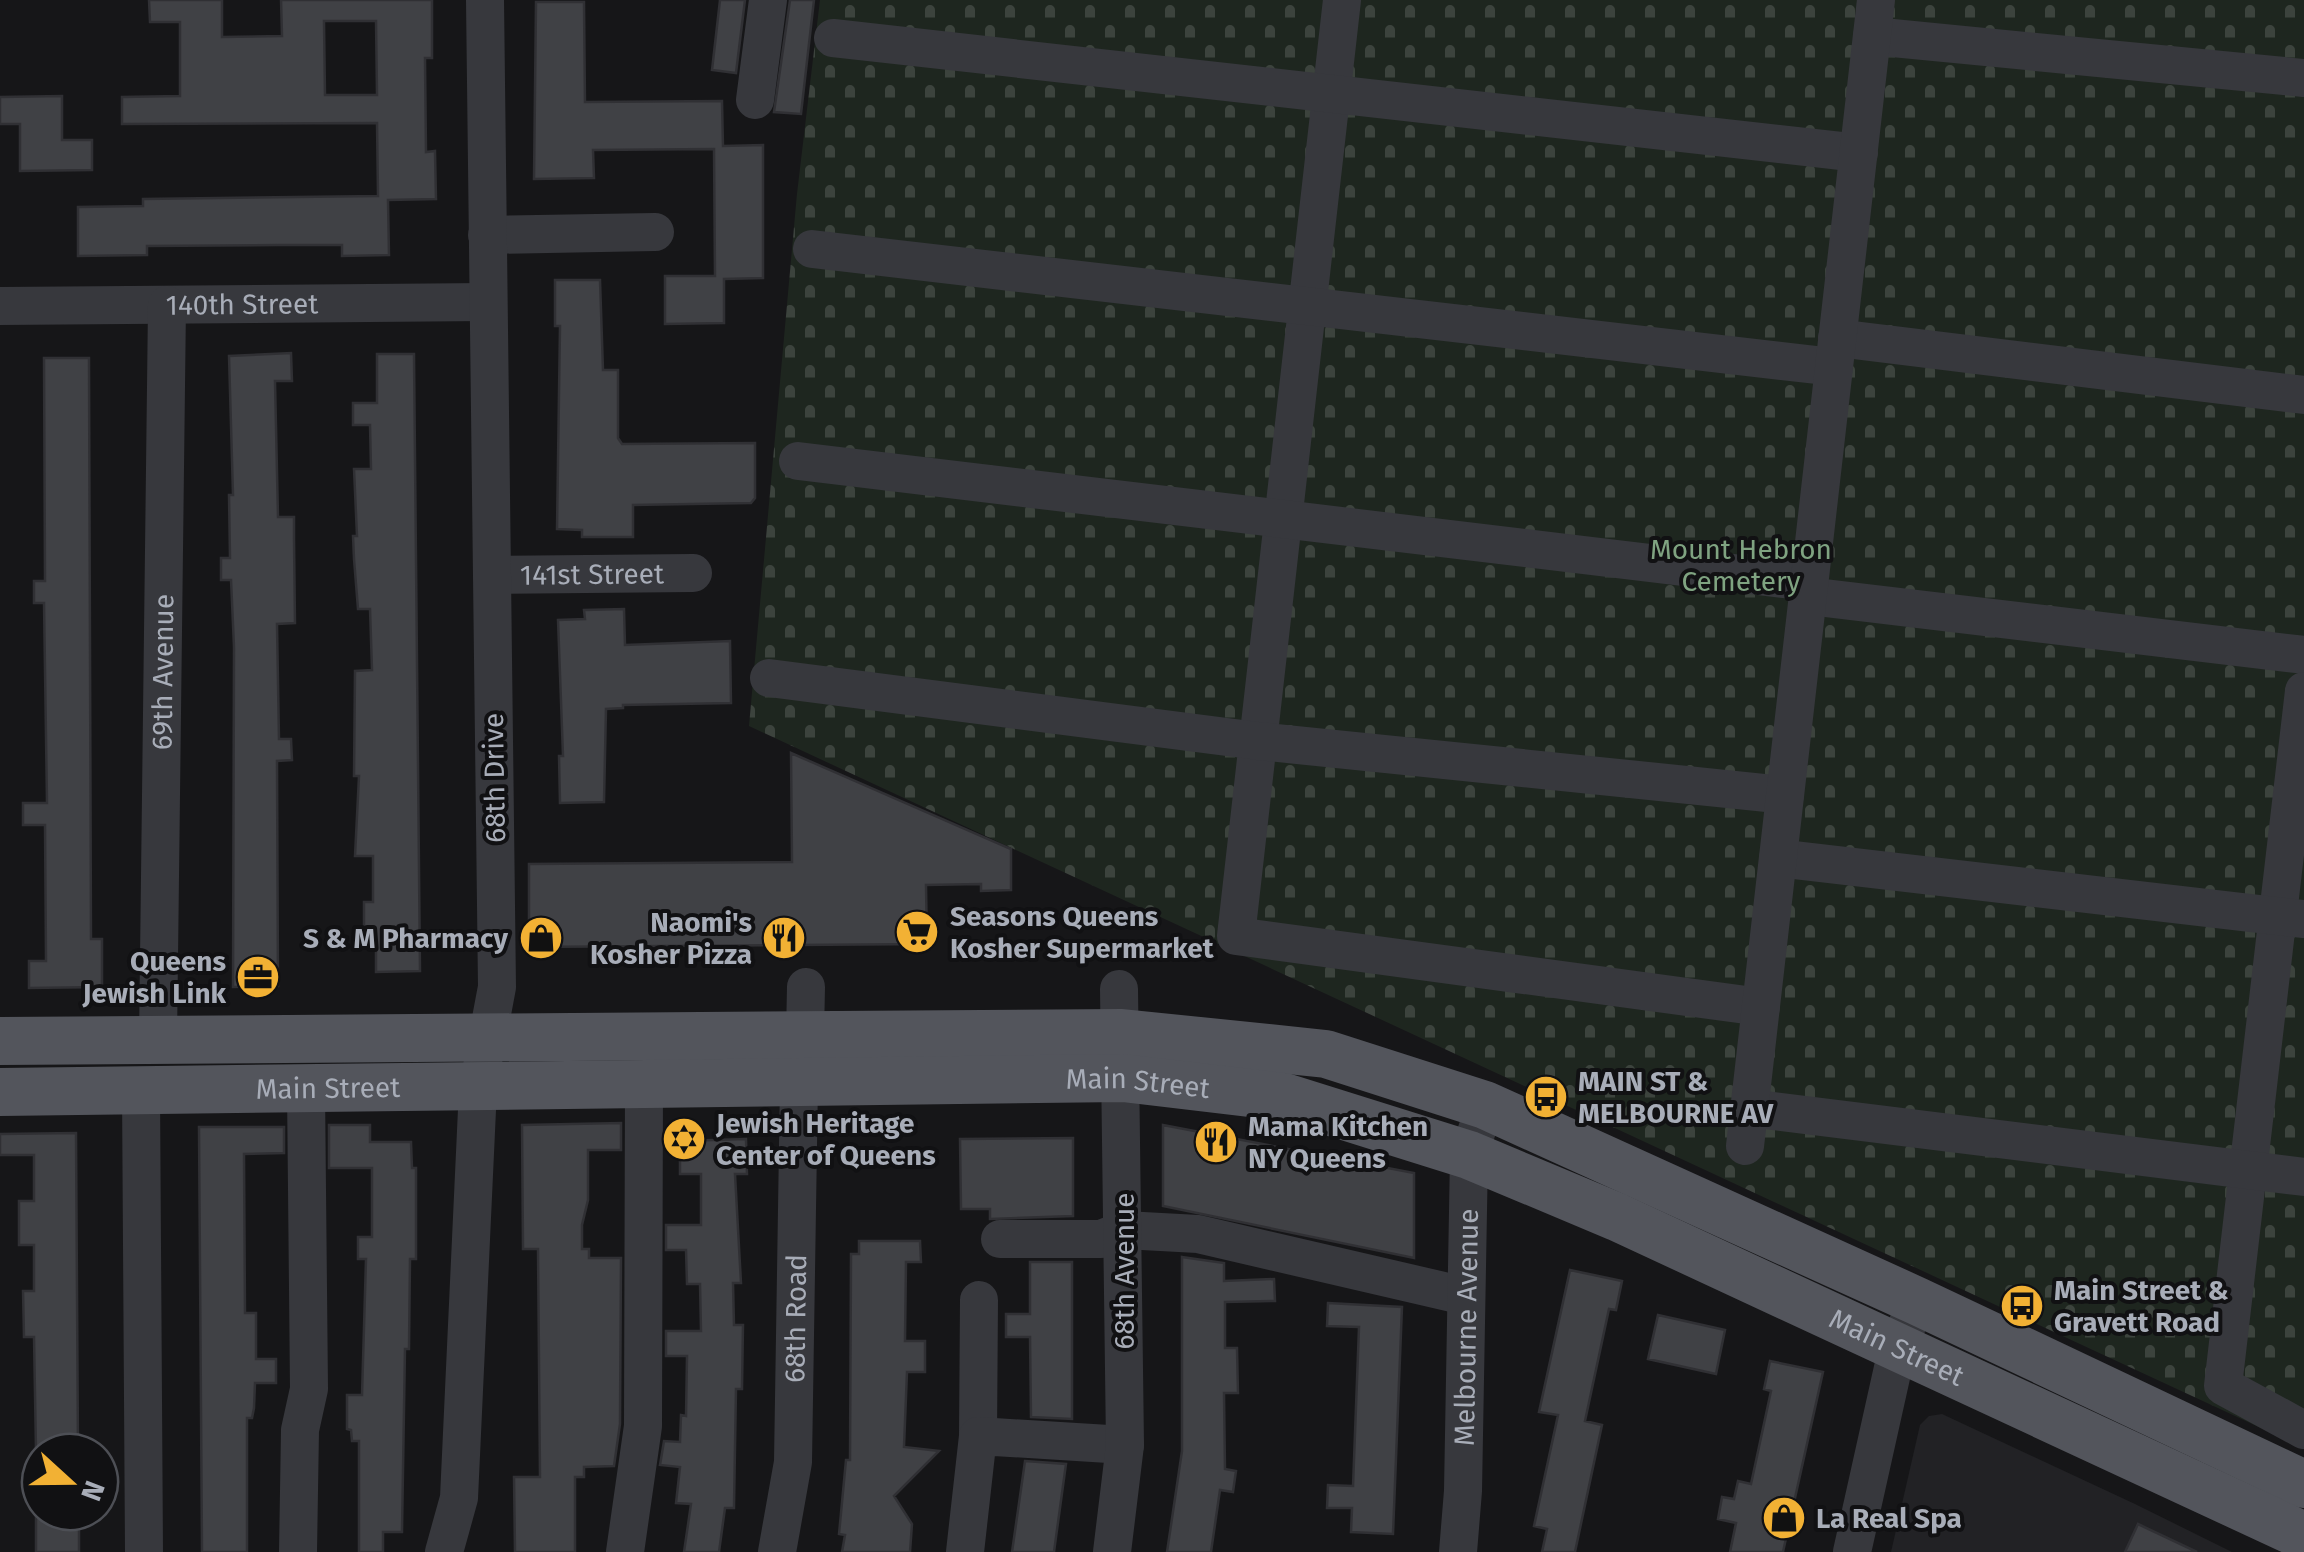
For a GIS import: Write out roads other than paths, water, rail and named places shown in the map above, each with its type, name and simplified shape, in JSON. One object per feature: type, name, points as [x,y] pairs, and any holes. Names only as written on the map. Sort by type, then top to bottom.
[{"type":"main road","name":"Main Street","points":[[0,1041],[1121,1034],[1256,1043],[1326,1054],[1485,1106],[1917,1301],[2304,1484]]},
{"type":"main road","name":"Main Street","points":[[0,1092],[799,1083],[1121,1034],[1284,1097],[1469,1155],[1617,1217],[2304,1536]]},
{"type":"street","name":"68th Drive","points":[[444,1552],[459,1498],[478,1088],[497,987],[485,0]]},
{"type":"street","points":[[755,100],[768,0]]},
{"type":"street","points":[[1342,0],[1236,936],[1761,1007]]},
{"type":"street","points":[[1745,1146],[1874,18],[2304,78]]},
{"type":"street","points":[[833,38],[1858,153]]},
{"type":"street","points":[[487,235],[655,232]]},
{"type":"street","points":[[812,249],[1307,308],[2304,394]]},
{"type":"street","name":"140th Street","points":[[0,306],[487,302]]},
{"type":"street","name":"69th Avenue","points":[[158,1040],[167,305]]},
{"type":"street","points":[[798,461],[2304,656]]},
{"type":"street","name":"141st Street","points":[[492,575],[694,574]]},
{"type":"street","points":[[769,678],[1258,741],[1785,794]]},
{"type":"street","points":[[2304,691],[2291,918],[2248,1171],[2224,1386],[2304,1430]]},
{"type":"street","points":[[1778,858],[2291,918]]},
{"type":"street","points":[[805,1036],[806,987]]},
{"type":"street","name":"68th Avenue","points":[[1112,1552],[1125,1445],[1121,1034]]},
{"type":"street","name":"68th Road","points":[[777,1552],[793,1462],[799,1083]]},
{"type":"street","points":[[625,1552],[642,1426],[644,1086]]},
{"type":"street","points":[[298,1552],[300,1430],[309,1389],[306,1090]]},
{"type":"street","points":[[140,1091],[144,1552]]},
{"type":"street","name":"Melbourne Avenue","points":[[1458,1552],[1463,1491],[1469,1155],[1485,1106]]},
{"type":"street","points":[[1750,1108],[2304,1177]]},
{"type":"street","points":[[1000,1239],[1101,1238],[1124,1230],[1198,1234],[1464,1296]]},
{"type":"street","points":[[965,1552],[978,1436],[979,1300]]},
{"type":"street","points":[[1852,1552],[1897,1350],[1917,1301]]},
{"type":"street","points":[[978,1436],[1125,1445]]},
{"type":"place","name":"Seasons Queens Kosher Supermarket","points":[[917,932]]},
{"type":"place","name":"S & M Pharmacy","points":[[541,938]]},
{"type":"place","name":"Naomi's Kosher Pizza","points":[[784,938]]},
{"type":"place","name":"Queens Jewish Link","points":[[258,977]]},
{"type":"place","name":"MAIN ST & MELBOURNE AV","points":[[1546,1097]]},
{"type":"place","name":"Jewish Heritage Center of Queens","points":[[684,1139]]},
{"type":"place","name":"Mama Kitchen NY Queens","points":[[1216,1142]]},
{"type":"place","name":"Main Street & Gravett Road","points":[[2022,1306]]},
{"type":"place","name":"La Real Spa","points":[[1784,1518]]},
{"type":"park label","name":"Mount Hebron Cemetery","points":[[1741,565]]}]
